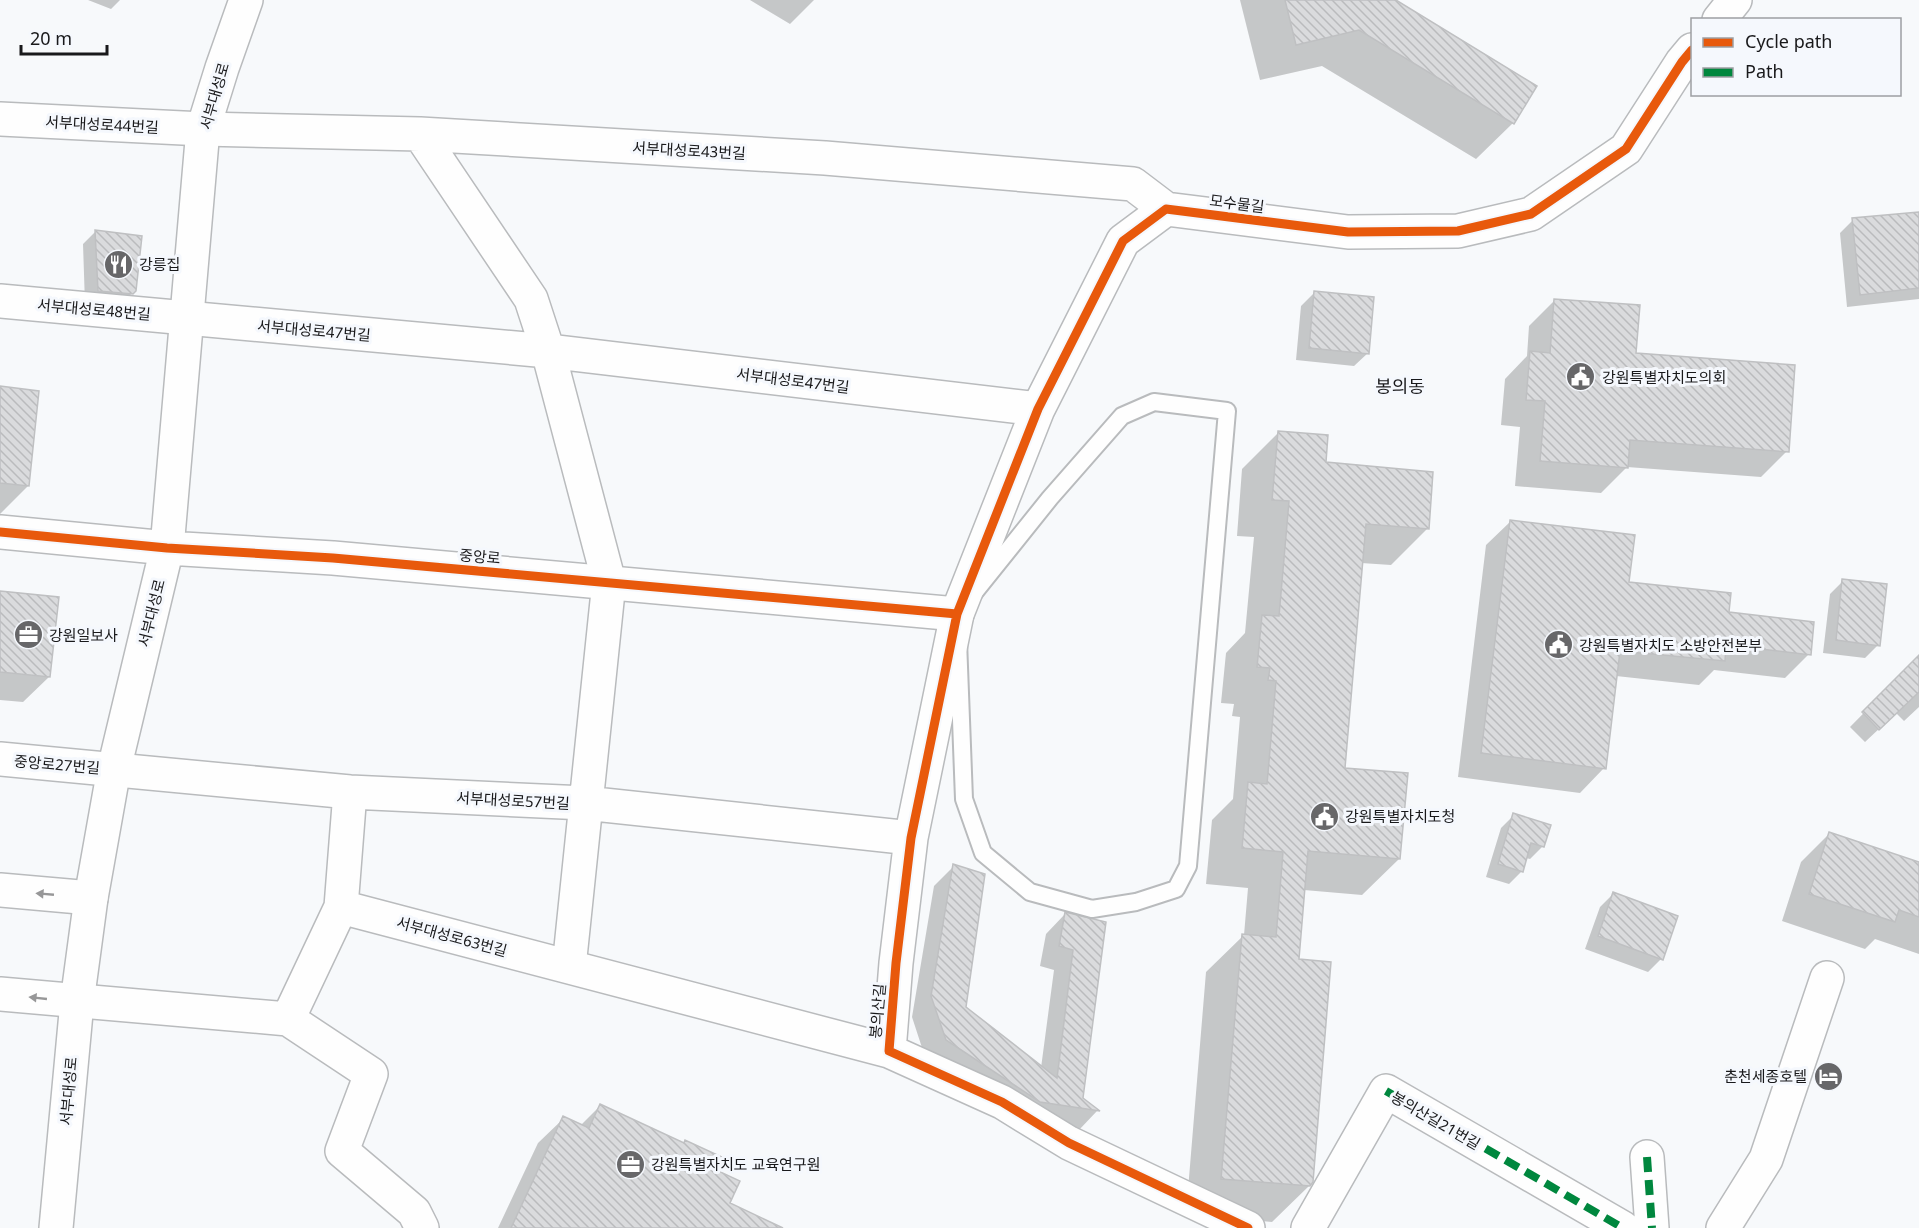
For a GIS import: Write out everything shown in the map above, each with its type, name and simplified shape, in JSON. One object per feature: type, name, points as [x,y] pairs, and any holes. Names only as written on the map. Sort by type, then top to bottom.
[{"type":"street","name":"서부대성로","points":[[56,1228],[77,1002],[91,898],[114,769],[167,548],[203,129],[246,0]]},
{"type":"street","points":[[1721,18],[1736,0]]},
{"type":"street","name":"모수물길","points":[[1166,209],[1348,232],[1458,231],[1531,214],[1626,149],[1691,51]]},
{"type":"street","name":"서부대성로44번길","points":[[0,119],[203,129]]},
{"type":"street","name":"서부대성로43번길","points":[[203,129],[420,134],[825,158],[1133,184],[1166,209]]},
{"type":"street","points":[[420,134],[531,299],[548,351],[609,582],[569,967]]},
{"type":"street","points":[[957,614],[1038,409],[1123,242],[1166,209]]},
{"type":"street","name":"서부대성로48번길","points":[[0,301],[187,318]]},
{"type":"street","name":"서부대성로47번길","points":[[187,318],[548,351],[1038,409]]},
{"type":"street","name":"중앙로","points":[[0,532],[167,548],[333,558],[957,614]]},
{"type":"street","name":"봉의산길","points":[[957,614],[911,838],[896,963],[889,1051],[1002,1102],[1069,1143],[1248,1228]]},
{"type":"street","name":"중앙로27번길","points":[[0,759],[114,769]]},
{"type":"street","name":"서부대성로57번길","points":[[114,769],[350,792],[585,803],[911,838]]},
{"type":"street","points":[[288,1019],[341,907],[350,792]]},
{"type":"street","points":[[0,890],[91,898]]},
{"type":"street","name":"서부대성로63번길","points":[[341,907],[889,1051]]},
{"type":"street","points":[[1723,1228],[1766,1160],[1827,978]]},
{"type":"street","points":[[0,994],[288,1019],[371,1074],[342,1151],[414,1212],[422,1228]]},
{"type":"street","name":"봉의산길21번길","points":[[1308,1228],[1386,1091],[1623,1228]]},
{"type":"street","points":[[1647,1157],[1652,1228]]},
{"type":"lane","points":[[1154,402],[1227,411],[1188,866],[1176,890],[1136,902],[1092,909],[1030,892],[983,853],[964,799],[957,614],[1050,498],[1122,416],[1154,402]]},
{"type":"building","points":[[1285,0],[1396,0],[1537,86],[1514,124],[1359,30],[1296,45]]},
{"type":"building","points":[[1919,212],[1919,288],[1860,295],[1852,218]]},
{"type":"building","name":"강릉집","points":[[95,230],[142,236],[136,291],[133,294],[98,291]]},
{"type":"building","points":[[1314,291],[1374,297],[1369,354],[1309,348]]},
{"type":"building","points":[[1554,299],[1640,305],[1636,353],[1795,365],[1789,452],[1630,440],[1628,468],[1540,461],[1545,401],[1526,400],[1530,351],[1550,353]]},
{"type":"building","points":[[0,386],[39,391],[29,486],[0,483]]},
{"type":"building","name":"강원특별자치도청","points":[[1278,431],[1328,435],[1326,462],[1433,472],[1429,529],[1366,524],[1345,768],[1408,773],[1400,859],[1308,851],[1299,959],[1331,962],[1313,1182],[1310,1186],[1221,1179],[1242,934],[1276,937],[1283,852],[1242,848],[1248,782],[1267,784],[1276,681],[1268,680],[1270,668],[1257,667],[1262,615],[1279,616],[1289,501],[1272,500]]},
{"type":"building","name":"강원특별자치도 소방안전본부","points":[[1510,520],[1635,535],[1629,582],[1731,593],[1729,612],[1814,622],[1811,655],[1726,645],[1725,661],[1620,651],[1606,769],[1481,753]]},
{"type":"building","points":[[1842,579],[1887,584],[1880,646],[1836,640]]},
{"type":"building","name":"강원일보사","points":[[0,591],[59,597],[50,677],[0,672]]},
{"type":"building","points":[[1919,655],[1919,692],[1879,730],[1862,712]]},
{"type":"building","points":[[1513,813],[1551,825],[1544,847],[1531,843],[1523,872],[1498,864]]},
{"type":"building","points":[[1829,832],[1919,862],[1919,917],[1899,910],[1895,922],[1809,894]]},
{"type":"building","points":[[953,864],[985,874],[966,1007],[1057,1078],[1073,950],[1059,946],[1065,912],[1106,922],[1083,1098],[1100,1111],[1040,1102],[946,1040],[931,996]]},
{"type":"building","points":[[1613,892],[1678,916],[1663,960],[1598,936]]},
{"type":"building","name":"강원특별자치도 교육연구원","points":[[600,1104],[684,1143],[685,1140],[722,1157],[716,1170],[740,1181],[730,1203],[783,1228],[511,1228],[563,1116],[589,1128]]},
{"type":"marked path","points":[[1386,1091],[1623,1228]]},
{"type":"marked path","points":[[1647,1157],[1652,1228]]},
{"type":"cycle path","points":[[1248,1228],[1069,1143],[1002,1102],[889,1051],[896,963],[911,838],[957,614],[1038,409],[1123,241],[1166,209],[1348,232],[1458,231],[1531,214],[1626,149],[1691,51]]},
{"type":"cycle path","points":[[0,532],[167,548],[333,558],[957,614]]},
{"type":"place","name":"강릉집","points":[[118,264]]},
{"type":"place","name":"강원특별자치도의회","points":[[1581,377]]},
{"type":"place","name":"강원일보사","points":[[28,635]]},
{"type":"place","name":"강원특별자치도 소방안전본부","points":[[1558,645]]},
{"type":"place","name":"강원특별자치도청","points":[[1324,816]]},
{"type":"place","name":"춘천세종호텔","points":[[1828,1076]]},
{"type":"place","name":"강원특별자치도 교육연구원","points":[[630,1164]]},
{"type":"district","name":"봉의동","points":[[1400,386]]}]
